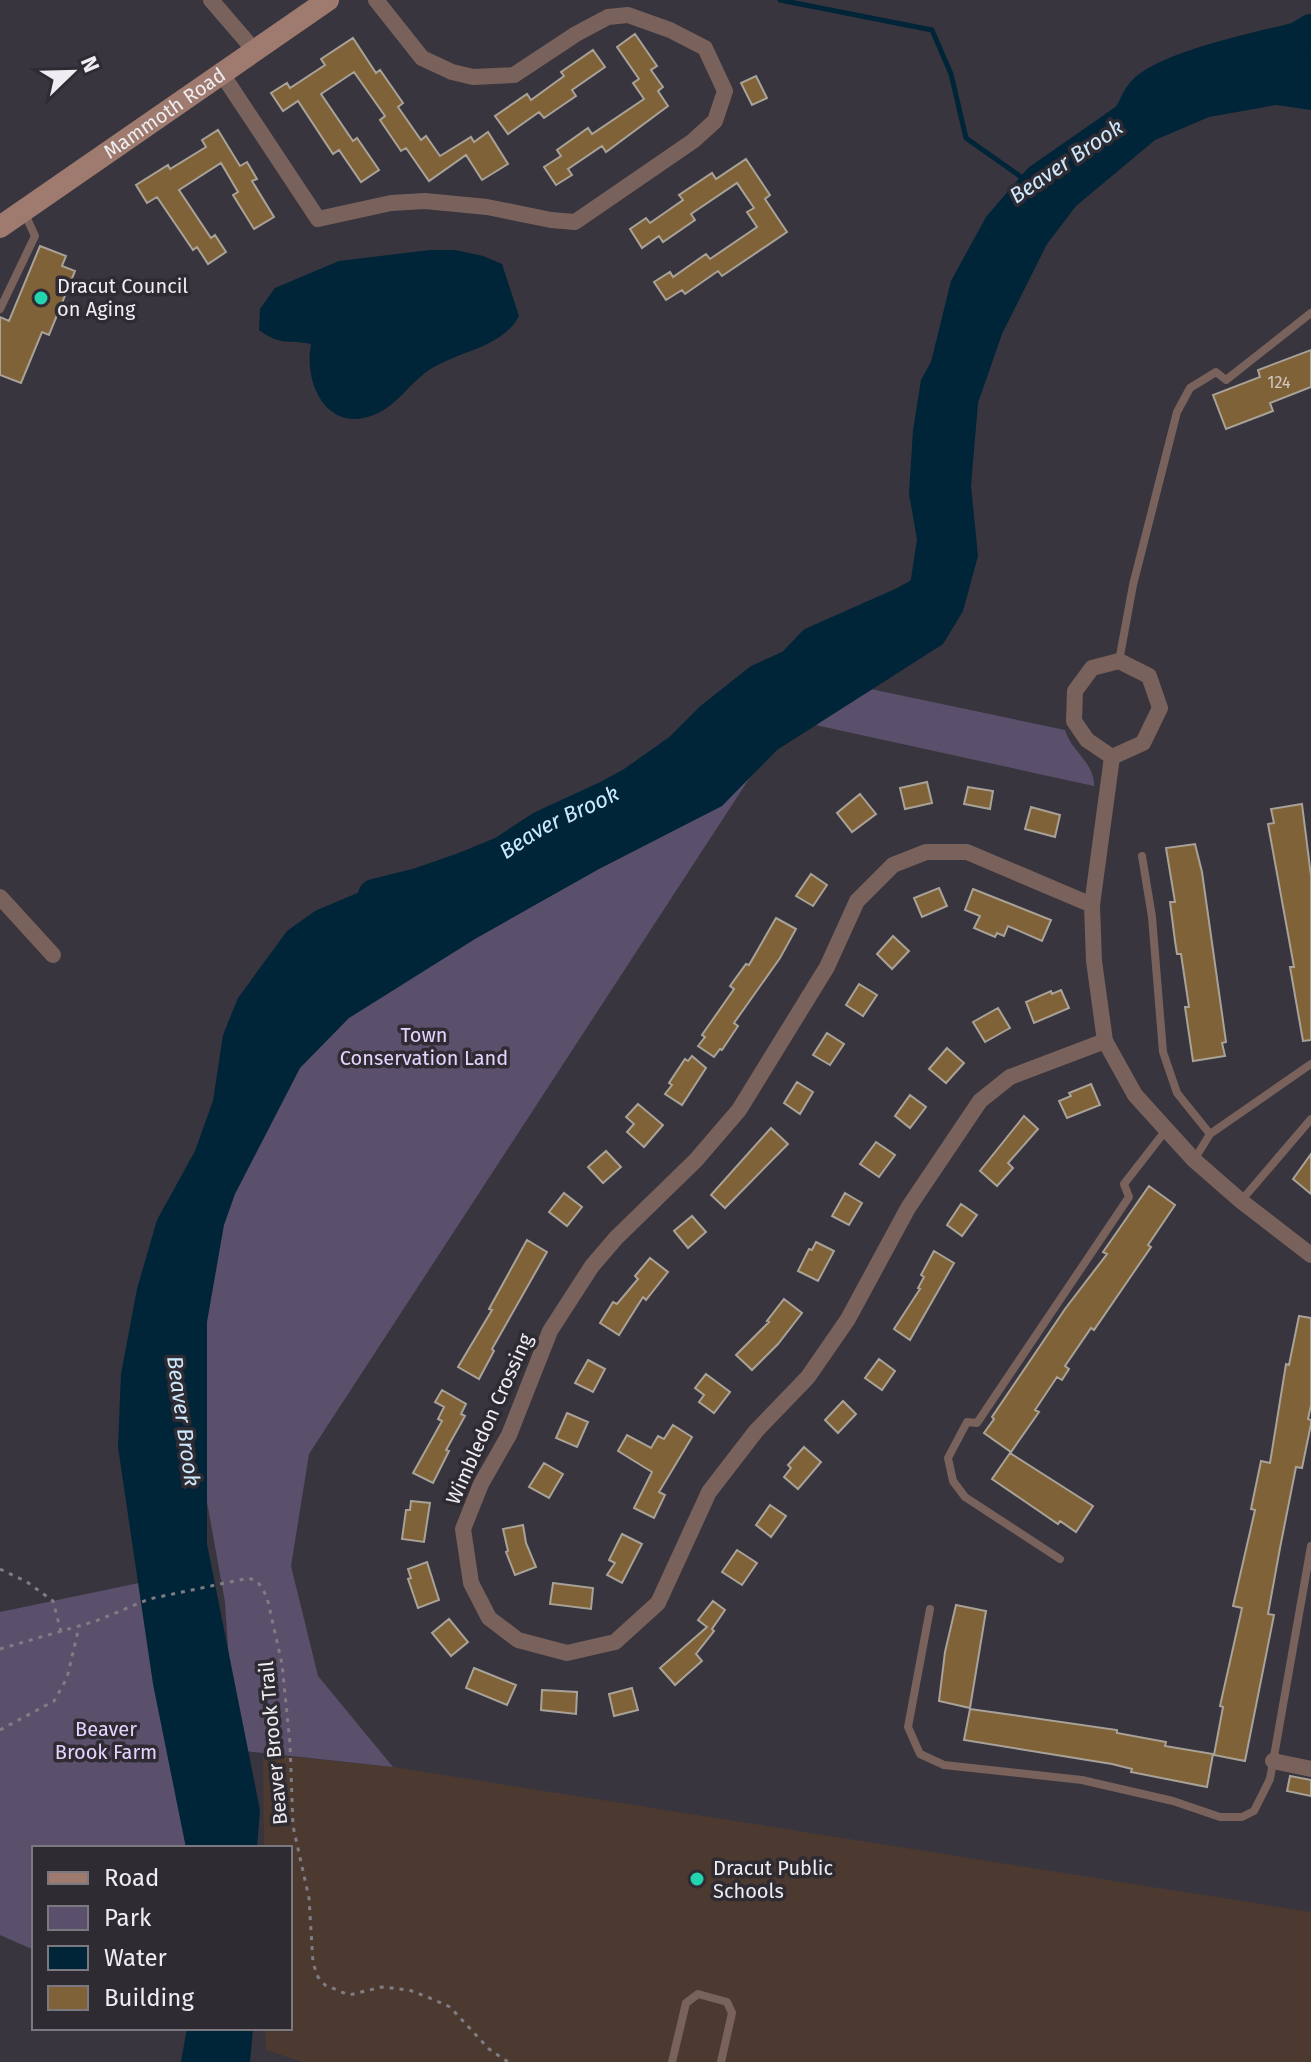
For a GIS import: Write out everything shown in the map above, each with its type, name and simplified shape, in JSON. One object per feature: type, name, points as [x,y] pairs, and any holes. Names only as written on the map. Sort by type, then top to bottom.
[{"type":"main road","name":"Mammoth Road","points":[[0,227],[328,0]]},
{"type":"street","points":[[211,0],[255,51]]},
{"type":"street","points":[[222,74],[318,219],[391,203],[425,201],[487,207],[575,222],[693,141],[715,121],[725,91],[705,48],[670,30],[628,15],[608,17],[586,28],[514,75],[473,77],[452,72],[422,58],[376,0]]},
{"type":"street","points":[[1119,661],[1149,676],[1160,708],[1143,743],[1112,757],[1087,740],[1074,721],[1075,691],[1092,668],[1119,661]]},
{"type":"street","points":[[1112,757],[1092,905],[1094,961],[1105,1041],[1135,1095],[1194,1160],[1311,1255]]},
{"type":"street","name":"Wimbledon Crossing","points":[[1092,905],[967,852],[926,852],[893,865],[857,901],[827,967],[739,1110],[696,1160],[616,1238],[592,1266],[550,1331],[509,1435],[481,1484],[463,1529],[471,1583],[489,1618],[518,1640],[567,1653],[615,1642],[658,1603],[709,1492],[756,1431],[808,1377],[848,1319],[908,1208],[980,1101],[1010,1077],[1105,1041]]},
{"type":"street","points":[[0,897],[53,955]]},
{"type":"street","points":[[1273,1761],[1311,1769]]},
{"type":"lane","points":[[0,309],[35,236],[23,211]]},
{"type":"lane","points":[[1119,661],[1133,585],[1177,412],[1190,388],[1216,372],[1226,380],[1311,313]]},
{"type":"lane","points":[[1142,856],[1152,917],[1163,1052],[1177,1093],[1210,1134]]},
{"type":"lane","points":[[1194,1160],[1210,1134],[1311,1064]]},
{"type":"lane","points":[[1241,1201],[1311,1119]]},
{"type":"lane","points":[[1060,1559],[965,1497],[953,1481],[948,1458],[967,1422],[977,1423],[1129,1197],[1124,1184],[1166,1129]]},
{"type":"lane","points":[[930,1609],[908,1727],[920,1754],[944,1765],[1082,1780],[1173,1801],[1220,1817],[1242,1817],[1254,1811],[1270,1779],[1311,1546]]},
{"type":"lane","points":[[672,2062],[686,2003],[698,1994],[727,2002],[732,2013],[721,2062]]},
{"type":"path","points":[[0,1569],[27,1582],[53,1601],[61,1632]]},
{"type":"path","name":"Beaver Brook Trail","points":[[0,1649],[79,1627],[149,1599],[249,1578],[258,1582],[267,1597],[282,1664],[290,1744],[293,1826],[309,1898],[313,1963],[318,1977],[325,1985],[349,1995],[382,1987],[409,1990],[450,2007],[489,2049],[508,2062]]},
{"type":"path","points":[[0,1730],[54,1701],[67,1678],[79,1627]]},
{"type":"shaded area","name":"Dracut Public Schools","points":[[263,1754],[393,1767],[1311,1912],[1311,2062],[302,2062],[266,2050],[265,2030],[292,2030],[292,1846],[264,1846]]},
{"type":"green space","name":"Town Conservation Land","points":[[799,674],[1065,730],[1091,770],[1094,786],[788,719],[309,1454],[291,1566],[318,1676],[393,1767],[235,1750],[225,1602],[182,1363],[217,1178],[328,956],[555,860]]},
{"type":"green space","name":"Beaver Brook Farm","points":[[201,1570],[228,1846],[32,1846],[32,1949],[0,1935],[0,1612]]},
{"type":"water","points":[[1311,32],[1311,110],[1276,105],[1209,117],[1155,140],[1076,206],[1047,244],[1002,334],[978,403],[971,486],[978,556],[963,611],[943,644],[777,750],[722,806],[599,869],[475,939],[349,1018],[300,1068],[235,1194],[224,1225],[207,1322],[207,1544],[260,1810],[257,1846],[186,1846],[153,1684],[118,1447],[121,1374],[137,1289],[157,1220],[195,1151],[213,1101],[223,1035],[238,998],[287,931],[315,911],[362,891],[407,884],[429,885],[489,873],[562,832],[581,815],[596,809],[677,742],[811,661],[865,635],[895,610],[911,579],[917,539],[909,494],[913,430],[921,380],[931,362],[951,281],[986,217],[1028,168],[1124,101],[1158,84]]},
{"type":"water","points":[[455,250],[502,264],[519,316],[501,336],[425,373],[378,413],[361,419],[333,413],[323,403],[311,375],[311,344],[280,341],[259,330],[260,309],[275,288],[339,261]]},
{"type":"water","points":[[187,2030],[253,2030],[250,2062],[181,2062]]},
{"type":"building","points":[[635,34],[657,66],[651,70],[663,87],[658,91],[668,106],[606,152],[602,146],[568,169],[572,175],[556,185],[544,167],[561,156],[557,150],[588,128],[592,134],[644,99],[633,83],[639,79],[617,47]]},
{"type":"building","points":[[353,38],[376,73],[380,70],[403,103],[398,107],[421,140],[426,136],[440,156],[471,137],[474,142],[488,132],[508,164],[482,180],[466,155],[429,181],[406,148],[401,151],[380,120],[385,116],[354,72],[321,94],[353,141],[357,138],[379,170],[361,182],[339,150],[333,154],[298,101],[283,111],[271,93],[287,83],[290,88],[325,65],[321,59]]},
{"type":"building","points":[[593,50],[605,67],[572,90],[576,96],[544,118],[539,112],[508,134],[495,116],[527,94],[531,100],[564,76],[561,72]]},
{"type":"building","points":[[756,76],[767,98],[752,105],[741,83]]},
{"type":"building","points":[[218,130],[240,166],[247,162],[257,179],[252,181],[274,217],[254,229],[233,195],[238,192],[221,163],[179,190],[211,238],[215,235],[226,252],[208,264],[197,247],[193,250],[157,197],[147,203],[136,185],[206,147],[202,140]]},
{"type":"building","points":[[746,159],[770,195],[765,199],[787,232],[722,276],[718,271],[685,294],[682,290],[666,300],[654,282],[670,272],[673,277],[706,254],[710,259],[757,227],[747,212],[754,208],[737,183],[691,214],[695,220],[663,242],[659,236],[642,248],[630,229],[646,218],[650,223],[683,200],[679,195],[712,173],[716,179]]},
{"type":"building","name":"Dracut Council on Aging","points":[[40,246],[66,256],[62,266],[75,271],[49,335],[42,332],[21,383],[0,375],[0,317],[9,321]]},
{"type":"building","points":[[1311,350],[1311,387],[1270,403],[1273,411],[1226,429],[1213,395],[1260,377],[1258,370]]},
{"type":"building","points":[[927,782],[932,803],[905,809],[900,788]]},
{"type":"building","points":[[968,787],[993,791],[990,809],[964,804]]},
{"type":"building","points":[[860,794],[876,814],[852,832],[837,813]]},
{"type":"building","points":[[1302,804],[1311,876],[1311,1040],[1303,1041],[1290,967],[1294,967],[1268,824],[1274,823],[1271,809]]},
{"type":"building","points":[[1031,807],[1060,815],[1055,837],[1025,829]]},
{"type":"building","points":[[1195,844],[1202,872],[1226,1042],[1222,1043],[1225,1056],[1193,1061],[1185,1007],[1189,1007],[1170,902],[1175,902],[1166,848]]},
{"type":"building","points":[[811,874],[827,885],[813,906],[796,896]]},
{"type":"building","points":[[939,888],[947,906],[922,917],[914,898]]},
{"type":"building","points":[[973,889],[1051,920],[1042,941],[1008,926],[1004,936],[997,933],[995,937],[974,928],[980,916],[965,910]]},
{"type":"building","points":[[776,918],[796,929],[780,958],[734,1023],[738,1026],[714,1057],[698,1046],[705,1037],[702,1035],[734,989],[730,986],[746,964],[749,965]]},
{"type":"building","points":[[893,936],[909,951],[892,969],[877,954]]},
{"type":"building","points":[[859,984],[877,995],[863,1016],[846,1005]]},
{"type":"building","points":[[1061,990],[1069,1008],[1034,1023],[1026,1002]]},
{"type":"building","points":[[998,1008],[1010,1028],[985,1042],[973,1022]]},
{"type":"building","points":[[827,1033],[844,1044],[830,1065],[813,1055]]},
{"type":"building","points":[[947,1048],[964,1063],[946,1083],[929,1069]]},
{"type":"building","points":[[692,1056],[706,1068],[682,1105],[665,1094],[685,1059],[688,1061]]},
{"type":"building","points":[[797,1082],[813,1092],[800,1114],[784,1103]]},
{"type":"building","points":[[1091,1084],[1100,1105],[1067,1118],[1059,1101]]},
{"type":"building","points":[[910,1095],[926,1107],[910,1128],[895,1116]]},
{"type":"building","points":[[638,1104],[663,1125],[644,1147],[627,1132],[634,1124],[626,1117]]},
{"type":"building","points":[[1024,1116],[1038,1129],[1008,1163],[1013,1168],[997,1186],[980,1171]]},
{"type":"building","points":[[771,1128],[788,1144],[725,1208],[711,1195]]},
{"type":"building","points":[[876,1142],[895,1155],[879,1177],[860,1164]]},
{"type":"building","points":[[606,1151],[621,1167],[603,1183],[588,1167]]},
{"type":"building","points":[[1311,1154],[1311,1194],[1293,1179]]},
{"type":"building","points":[[1149,1186],[1175,1205],[1148,1245],[1151,1247],[1094,1330],[1091,1328],[1065,1366],[1069,1369],[1062,1380],[1057,1377],[1035,1410],[1039,1412],[1011,1452],[984,1433],[994,1419],[992,1417],[1065,1309],[1107,1254],[1103,1252]]},
{"type":"building","points":[[564,1193],[582,1207],[567,1226],[549,1212]]},
{"type":"building","points":[[845,1193],[862,1203],[849,1225],[832,1216]]},
{"type":"building","points":[[961,1204],[977,1215],[962,1236],[947,1225]]},
{"type":"building","points":[[692,1216],[706,1232],[688,1248],[674,1231]]},
{"type":"building","points":[[527,1240],[547,1252],[492,1349],[494,1351],[479,1379],[458,1367],[492,1310],[489,1309]]},
{"type":"building","points":[[816,1242],[834,1251],[818,1281],[798,1271]]},
{"type":"building","points":[[934,1251],[954,1263],[910,1340],[894,1329],[920,1289],[924,1277],[921,1275]]},
{"type":"building","points":[[650,1258],[668,1272],[646,1300],[643,1297],[619,1335],[600,1323],[613,1302],[617,1304],[638,1279],[635,1276]]},
{"type":"building","points":[[784,1299],[802,1313],[778,1344],[752,1370],[736,1355],[769,1322]]},
{"type":"building","points":[[1299,1316],[1311,1318],[1311,1405],[1308,1419],[1311,1424],[1302,1468],[1296,1467],[1280,1548],[1268,1614],[1274,1615],[1245,1761],[1214,1755],[1223,1707],[1220,1706],[1242,1608],[1233,1606],[1255,1510],[1251,1509],[1261,1461],[1270,1463],[1286,1364],[1289,1365]]},
{"type":"building","points":[[879,1359],[895,1371],[882,1390],[865,1378]]},
{"type":"building","points":[[588,1360],[605,1369],[593,1392],[575,1383]]},
{"type":"building","points":[[706,1374],[730,1392],[714,1413],[699,1402],[704,1395],[695,1388]]},
{"type":"building","points":[[442,1390],[466,1404],[461,1414],[465,1416],[446,1450],[449,1451],[433,1483],[413,1473],[442,1421],[438,1419],[444,1407],[435,1402]]},
{"type":"building","points":[[843,1401],[856,1414],[838,1433],[825,1420]]},
{"type":"building","points":[[567,1413],[588,1422],[577,1447],[556,1438]]},
{"type":"building","points":[[673,1425],[692,1437],[659,1492],[665,1495],[654,1518],[634,1508],[652,1472],[618,1451],[627,1435],[651,1448],[658,1436],[664,1439]]},
{"type":"building","points":[[804,1447],[821,1462],[798,1489],[784,1477],[791,1468],[788,1465]]},
{"type":"building","points":[[1010,1453],[1093,1506],[1076,1532],[1060,1521],[1058,1524],[992,1479]]},
{"type":"building","points":[[544,1463],[563,1474],[549,1498],[529,1487]]},
{"type":"building","points":[[411,1501],[430,1503],[424,1542],[402,1539],[406,1510],[410,1510]]},
{"type":"building","points":[[770,1505],[786,1516],[771,1537],[756,1525]]},
{"type":"building","points":[[523,1525],[526,1543],[536,1567],[515,1575],[506,1552],[503,1529]]},
{"type":"building","points":[[622,1534],[642,1544],[622,1583],[607,1575],[615,1563],[609,1560]]},
{"type":"building","points":[[737,1550],[757,1563],[742,1585],[722,1572]]},
{"type":"building","points":[[427,1562],[439,1600],[418,1608],[408,1579],[411,1578],[408,1569]]},
{"type":"building","points":[[553,1583],[593,1588],[591,1609],[550,1604]]},
{"type":"building","points":[[713,1601],[725,1610],[696,1654],[702,1661],[675,1685],[660,1668],[707,1627],[698,1620]]},
{"type":"building","points":[[956,1605],[986,1611],[970,1708],[939,1701],[945,1652]]},
{"type":"building","points":[[449,1619],[468,1642],[451,1656],[432,1633]]},
{"type":"building","points":[[474,1668],[516,1685],[507,1705],[466,1688]]},
{"type":"building","points":[[632,1688],[638,1710],[614,1716],[609,1694]]},
{"type":"building","points":[[542,1690],[577,1692],[576,1714],[541,1710]]},
{"type":"building","points":[[970,1709],[1117,1730],[1117,1733],[1166,1742],[1165,1746],[1213,1754],[1207,1787],[1131,1772],[1132,1769],[1112,1764],[964,1740]]},
{"type":"building","points":[[1290,1776],[1311,1780],[1311,1796],[1287,1791]]},
{"type":"waterway","points":[[780,0],[932,30],[951,74],[966,138],[1024,179]]},
{"type":"waterway","name":"Beaver Brook","points":[[1118,127],[1143,92],[1172,74],[1298,38],[1311,30]]},
{"type":"waterway","name":"Beaver Brook","points":[[374,895],[418,884],[503,852],[541,827],[632,783],[680,749],[711,718],[759,680],[792,665],[813,643],[936,585]]},
{"type":"place","name":"Dracut Council on Aging","points":[[41,298]]},
{"type":"place","name":"Dracut Public Schools","points":[[697,1879]]}]
